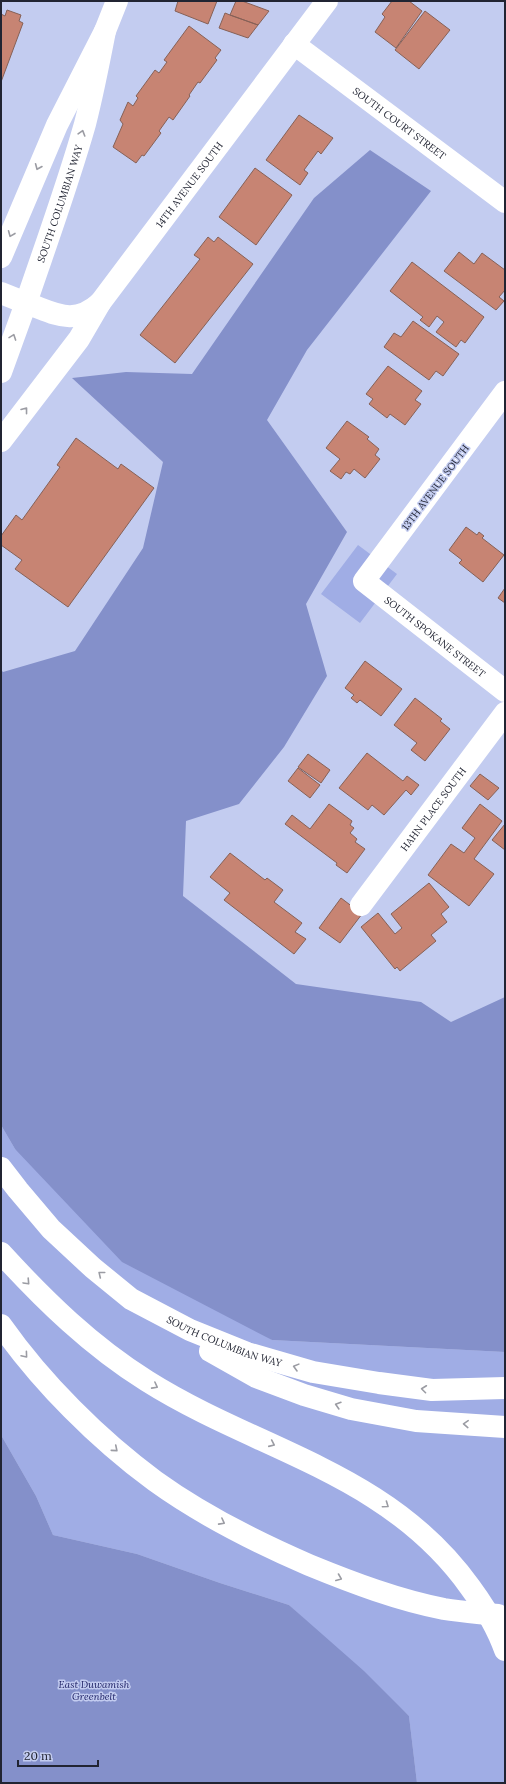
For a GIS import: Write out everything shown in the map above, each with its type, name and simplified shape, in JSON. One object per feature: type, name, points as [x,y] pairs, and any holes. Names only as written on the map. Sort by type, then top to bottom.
[{"type":"main road","name":"SOUTH COLUMBIAN WAY","points":[[1,257],[57,125],[105,31],[117,1]]},
{"type":"main road","name":"14TH AVENUE SOUTH","points":[[1,293],[69,317],[84,315],[100,303],[327,1]]},
{"type":"main road","name":"SOUTH COLUMBIAN WAY","points":[[1,372],[61,202],[95,82],[105,31]]},
{"type":"main road","name":"SOUTH COURT STREET","points":[[294,44],[505,202]]},
{"type":"main road","points":[[1,441],[79,339],[100,303]]},
{"type":"main road","name":"13TH AVENUE SOUTH","points":[[364,581],[505,392]]},
{"type":"main road","name":"SOUTH SPOKANE STREET","points":[[364,581],[505,691]]},
{"type":"main road","name":"HAHN PLACE SOUTH","points":[[361,906],[505,713]]},
{"type":"main road","name":"SOUTH COLUMBIAN WAY","points":[[1,1168],[51,1229],[93,1268],[131,1299],[190,1330],[247,1353],[313,1372],[432,1390],[505,1388]]},
{"type":"main road","points":[[1,1254],[32,1287],[71,1324],[93,1343],[148,1382],[216,1418],[292,1453],[354,1485],[383,1502],[420,1530],[444,1552],[474,1592],[494,1624],[505,1650]]},
{"type":"main road","points":[[131,1299],[211,1352],[256,1377],[304,1395],[351,1409],[416,1421],[505,1427]]},
{"type":"main road","points":[[1,1325],[60,1396],[112,1447],[156,1482],[210,1516],[272,1549],[342,1579],[397,1597],[445,1609],[505,1616]]},
{"type":"shaded area","points":[[358,545],[397,574],[360,623],[321,594]]},
{"type":"shaded area","points":[[1,1125],[15,1149],[272,1340],[505,1352],[505,1783],[417,1783],[409,1716],[289,1605],[137,1554],[53,1535],[36,1496],[1,1435]]},
{"type":"green space","points":[[370,150],[431,191],[307,350],[267,420],[347,532],[306,604],[327,676],[284,747],[239,804],[186,821],[183,896],[296,984],[421,1002],[451,1022],[505,997],[505,1352],[272,1340],[122,1262],[15,1149],[1,1125],[1,670],[3,672],[75,651],[143,548],[163,462],[72,378],[126,372],[192,374],[314,198]]},
{"type":"green space","name":"East Duwamish Greenbelt","points":[[1,1435],[36,1496],[53,1535],[137,1554],[289,1605],[364,1671],[409,1716],[417,1783],[1,1783]]},
{"type":"building","points":[[178,1],[217,1],[208,24],[175,11]]},
{"type":"building","points":[[236,1],[242,1],[269,11],[258,25],[230,15]]},
{"type":"building","points":[[392,1],[409,1],[422,11],[396,48],[375,32],[385,17],[382,14]]},
{"type":"building","points":[[7,10],[21,15],[19,21],[23,23],[1,82],[1,14],[5,16]]},
{"type":"building","points":[[425,11],[450,30],[419,69],[395,50]]},
{"type":"building","points":[[225,13],[258,25],[248,38],[219,28]]},
{"type":"building","points":[[189,26],[221,50],[215,58],[217,60],[200,83],[198,82],[173,120],[169,117],[159,131],[161,133],[144,156],[142,155],[136,163],[113,147],[123,124],[120,120],[128,102],[133,106],[138,98],[136,96],[155,70],[159,73],[167,62],[164,60]]},
{"type":"building","points":[[299,115],[333,138],[321,154],[318,151],[304,170],[308,173],[300,185],[266,160]]},
{"type":"building","points":[[255,168],[292,195],[256,245],[219,217]]},
{"type":"building","points":[[208,237],[214,242],[218,237],[253,264],[175,363],[140,335],[200,259],[194,255]]},
{"type":"building","points":[[459,252],[474,264],[482,253],[505,270],[505,290],[499,297],[504,301],[496,310],[444,271]]},
{"type":"building","points":[[412,262],[484,317],[465,343],[461,340],[456,347],[436,332],[444,322],[437,316],[429,327],[420,320],[423,317],[390,291]]},
{"type":"building","points":[[413,321],[459,354],[443,376],[436,371],[429,380],[384,347],[394,333],[401,337]]},
{"type":"building","points":[[388,366],[422,391],[415,400],[421,404],[405,425],[390,414],[387,418],[369,404],[373,399],[366,394]]},
{"type":"building","points":[[347,421],[369,437],[367,439],[379,449],[375,455],[380,459],[365,478],[354,469],[350,474],[346,472],[341,479],[330,471],[340,459],[326,448]]},
{"type":"building","points":[[76,438],[118,469],[121,464],[154,488],[68,607],[15,569],[22,560],[1,545],[1,536],[16,515],[22,520],[60,467],[57,465]]},
{"type":"building","points":[[466,527],[477,535],[479,532],[484,536],[482,538],[504,555],[483,582],[459,563],[462,560],[449,550]]},
{"type":"building","points":[[505,588],[505,603],[498,598]]},
{"type":"building","points":[[365,661],[402,689],[381,716],[360,700],[357,703],[351,698],[354,695],[345,688]]},
{"type":"building","points":[[415,698],[442,719],[440,721],[450,729],[425,761],[411,750],[417,743],[394,725]]},
{"type":"building","points":[[367,753],[403,781],[407,776],[419,785],[411,795],[406,790],[384,815],[372,805],[368,810],[339,788]]},
{"type":"building","points":[[308,754],[330,770],[321,783],[298,767]]},
{"type":"building","points":[[298,768],[320,785],[310,798],[288,781]]},
{"type":"building","points":[[480,774],[499,788],[488,800],[470,786]]},
{"type":"building","points":[[329,804],[352,821],[350,825],[354,828],[350,833],[357,839],[355,842],[365,849],[347,873],[336,865],[337,863],[285,824],[292,815],[310,829]]},
{"type":"building","points":[[480,804],[502,821],[474,859],[494,874],[469,906],[428,875],[451,844],[464,853],[475,838],[462,828]]},
{"type":"building","points":[[505,824],[505,850],[492,840]]},
{"type":"building","points":[[230,853],[265,880],[267,878],[283,890],[274,902],[302,923],[295,932],[306,939],[294,954],[224,900],[230,893],[210,877]]},
{"type":"building","points":[[429,883],[449,907],[441,914],[447,922],[431,935],[436,941],[400,971],[397,967],[395,969],[361,927],[378,913],[395,934],[402,928],[391,914]]},
{"type":"building","points":[[341,898],[362,914],[340,943],[319,928]]}]
